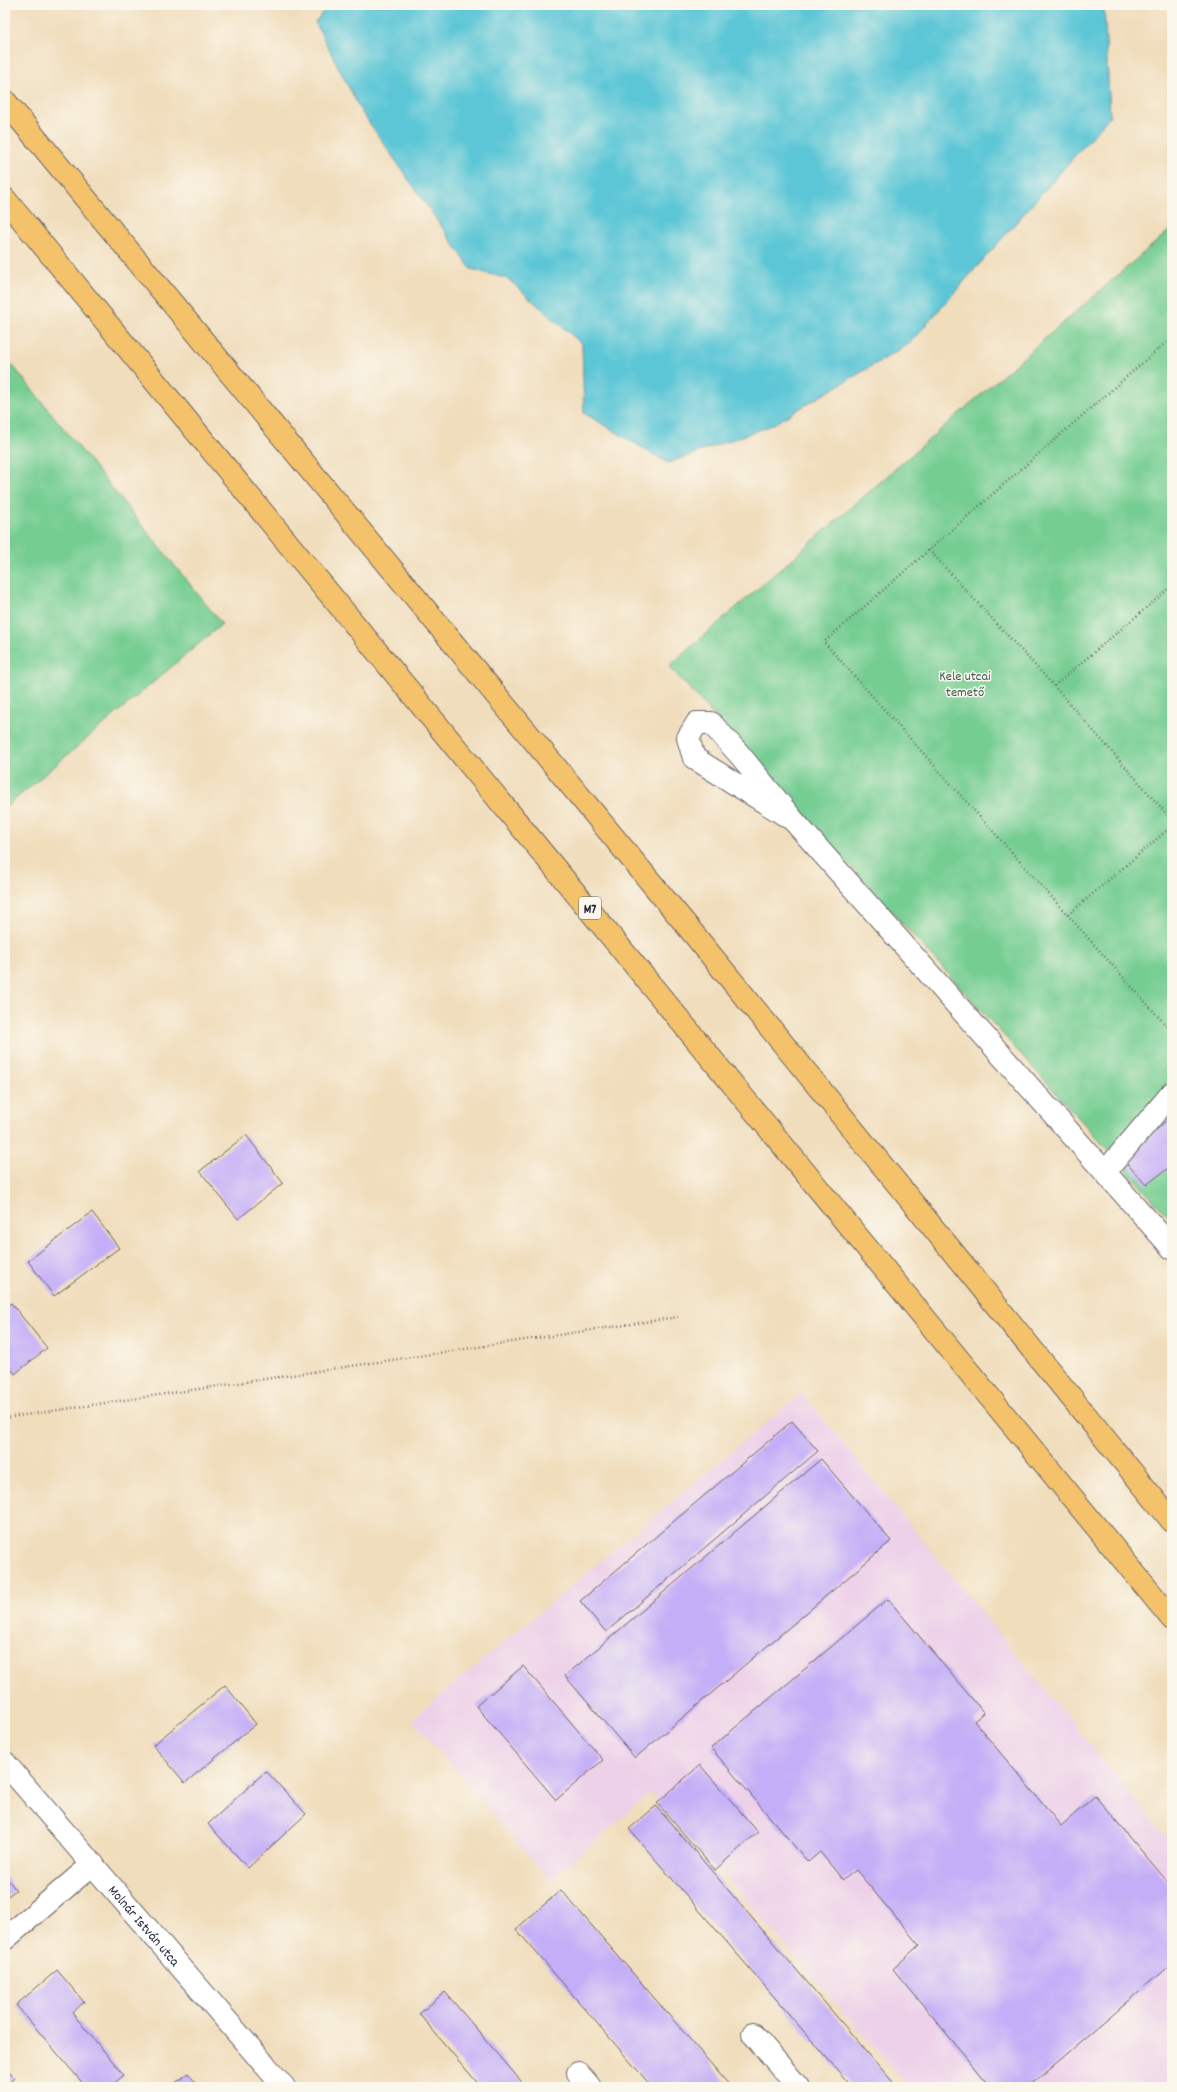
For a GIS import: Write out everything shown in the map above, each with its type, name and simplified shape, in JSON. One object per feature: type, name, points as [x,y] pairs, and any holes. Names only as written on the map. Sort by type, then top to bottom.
[{"type":"highway","points":[[5,101],[692,932],[1172,1521]]},
{"type":"highway","name":"M7","points":[[5,198],[1172,1619]]},
{"type":"street","points":[[793,820],[694,758],[688,738],[696,723],[711,723],[740,755],[793,820],[1172,1248]]},
{"type":"street","points":[[1105,1172],[1172,1092]]},
{"type":"street","name":"Molnár István utca","points":[[5,1763],[284,2087]]},
{"type":"street","points":[[5,1940],[93,1864]]},
{"type":"street","points":[[753,2034],[798,2087]]},
{"type":"path","points":[[1172,337],[824,642],[1172,1032]]},
{"type":"path","points":[[929,550],[1054,686],[1172,820]]},
{"type":"path","points":[[1054,686],[1172,586]]},
{"type":"path","points":[[1068,915],[1172,826]]},
{"type":"path","points":[[5,1418],[678,1317]]},
{"type":"shaded area","points":[[802,1393],[1172,1844],[1172,2087],[909,2087],[651,1792],[550,1881],[412,1719]]},
{"type":"green space","name":"Kele utcai temető","points":[[1172,228],[1172,1221],[669,666]]},
{"type":"green space","points":[[5,356],[222,624],[5,808]]},
{"type":"water","points":[[329,5],[1104,5],[1110,116],[909,344],[770,426],[668,463],[584,413],[582,344],[508,279],[471,269],[361,111],[315,22]]},
{"type":"building","points":[[1172,1116],[1172,1175],[1167,1169],[1146,1185],[1123,1159]]},
{"type":"building","points":[[246,1135],[283,1183],[238,1219],[200,1171]]},
{"type":"building","points":[[92,1212],[119,1248],[54,1296],[28,1261]]},
{"type":"building","points":[[11,1303],[47,1348],[15,1374],[5,1361],[5,1308]]},
{"type":"building","points":[[792,1421],[818,1451],[606,1632],[580,1601]]},
{"type":"building","points":[[821,1459],[891,1541],[635,1758],[565,1676]]},
{"type":"building","points":[[888,1599],[984,1713],[974,1721],[1061,1826],[1095,1796],[1172,1887],[1172,1964],[1028,2087],[991,2087],[893,1969],[919,1945],[856,1870],[843,1880],[820,1852],[808,1862],[711,1748]]},
{"type":"building","points":[[523,1666],[603,1760],[556,1800],[476,1706]]},
{"type":"building","points":[[225,1685],[256,1724],[185,1783],[153,1745]]},
{"type":"building","points":[[700,1765],[758,1832],[715,1870],[657,1803]]},
{"type":"building","points":[[266,1771],[306,1814],[248,1868],[208,1824]]},
{"type":"building","points":[[656,1806],[897,2087],[852,2087],[629,1829]]},
{"type":"building","points":[[5,1876],[16,1890],[5,1898]]},
{"type":"building","points":[[561,1890],[731,2087],[652,2087],[516,1929]]},
{"type":"building","points":[[57,1970],[84,2002],[72,2013],[124,2075],[110,2087],[86,2087],[16,2005]]},
{"type":"building","points":[[445,1992],[526,2087],[481,2087],[419,2014]]},
{"type":"building","points":[[5,2067],[14,2078],[5,2086]]},
{"type":"building","points":[[188,2073],[199,2087],[170,2087]]}]
